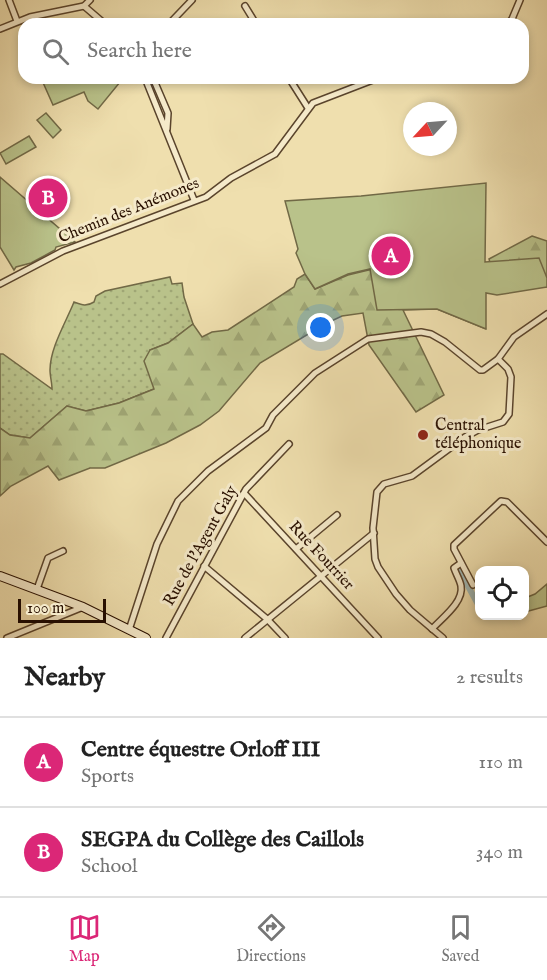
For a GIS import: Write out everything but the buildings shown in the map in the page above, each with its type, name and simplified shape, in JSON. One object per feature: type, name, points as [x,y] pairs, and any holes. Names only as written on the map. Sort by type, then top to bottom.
[{"type":"main road","points":[[0,576],[82,607],[131,633],[146,638]]},
{"type":"street","points":[[0,29],[17,21],[9,0]]},
{"type":"street","points":[[28,18],[56,10],[84,6],[90,0]]},
{"type":"street","points":[[175,18],[192,0]]},
{"type":"street","points":[[512,18],[520,0]]},
{"type":"street","points":[[84,6],[98,18]]},
{"type":"street","points":[[245,6],[252,18]]},
{"type":"street","points":[[147,84],[195,200]]},
{"type":"street","points":[[156,84],[168,112],[166,131]]},
{"type":"street","points":[[294,84],[308,108]]},
{"type":"street","name":"Chemin des Anémones","points":[[0,284],[63,251],[206,197],[231,178],[276,154],[313,103],[362,84]]},
{"type":"street","points":[[131,633],[157,544],[178,501],[208,471],[266,428],[273,415],[322,368],[368,339],[421,333],[431,334],[445,342],[483,370],[498,359],[514,337],[547,314]]},
{"type":"street","points":[[443,638],[410,610],[381,573],[375,559],[377,492],[384,484],[412,476],[465,436],[504,422],[510,408],[511,377],[508,369],[498,359]]},
{"type":"street","name":"Rue de l'Agent Galy","points":[[166,638],[244,493],[289,444]]},
{"type":"street","name":"Rue Fourrier","points":[[244,493],[378,638]]},
{"type":"street","points":[[432,629],[462,594],[454,545],[501,501],[507,502],[547,542]]},
{"type":"street","points":[[296,549],[337,515]]},
{"type":"street","points":[[245,638],[374,533]]},
{"type":"street","points":[[37,589],[48,558],[63,552]]},
{"type":"street","points":[[458,564],[473,585]]},
{"type":"street","points":[[204,566],[267,619],[285,638]]},
{"type":"street","points":[[7,638],[82,607]]},
{"type":"green space","points":[[44,84],[118,84],[98,109],[88,101],[84,92],[53,105]]},
{"type":"green space","points":[[46,113],[61,130],[53,138],[37,120]]},
{"type":"green space","points":[[29,136],[36,147],[6,164],[0,153]]},
{"type":"green space","points":[[0,177],[75,242],[56,247],[55,250],[31,263],[16,267],[14,270],[0,247]]},
{"type":"green space","points":[[486,183],[485,262],[539,258],[547,278],[547,287],[497,295],[486,293],[486,329],[437,309],[377,310],[370,269],[348,274],[315,289],[305,274],[296,253],[298,249],[285,201]]},
{"type":"green space","points":[[532,236],[547,241],[547,287],[494,278],[489,259]]},
{"type":"green space","points":[[381,267],[486,329],[437,309],[403,310],[444,395],[416,412],[369,345],[363,313],[342,316],[260,363],[219,411],[200,425],[166,443],[105,468],[90,468],[59,480],[48,466],[11,486],[0,496],[0,428],[10,435],[30,438],[67,406],[86,411],[119,403],[154,389],[144,361],[150,350],[168,343],[193,324],[202,337],[212,332],[228,330],[294,287],[297,279],[305,274],[315,289],[348,275]]},
{"type":"green space","points":[[170,277],[172,284],[182,283],[193,324],[168,343],[150,350],[154,389],[119,403],[86,411],[67,406],[30,438],[10,435],[0,428],[0,354],[52,389],[50,370],[53,353],[74,302],[89,305],[94,302],[96,296],[105,291]]},
{"type":"green space","points":[[547,584],[547,606],[529,611],[529,596]]},
{"type":"waterway","points":[[458,568],[475,599]]},
{"type":"place","name":"SEGPA du Collège des Caillols","points":[[48,198]]},
{"type":"place","name":"Centre équestre Orloff III","points":[[391,256]]},
{"type":"place","name":"Central téléphonique","points":[[423,435]]}]
